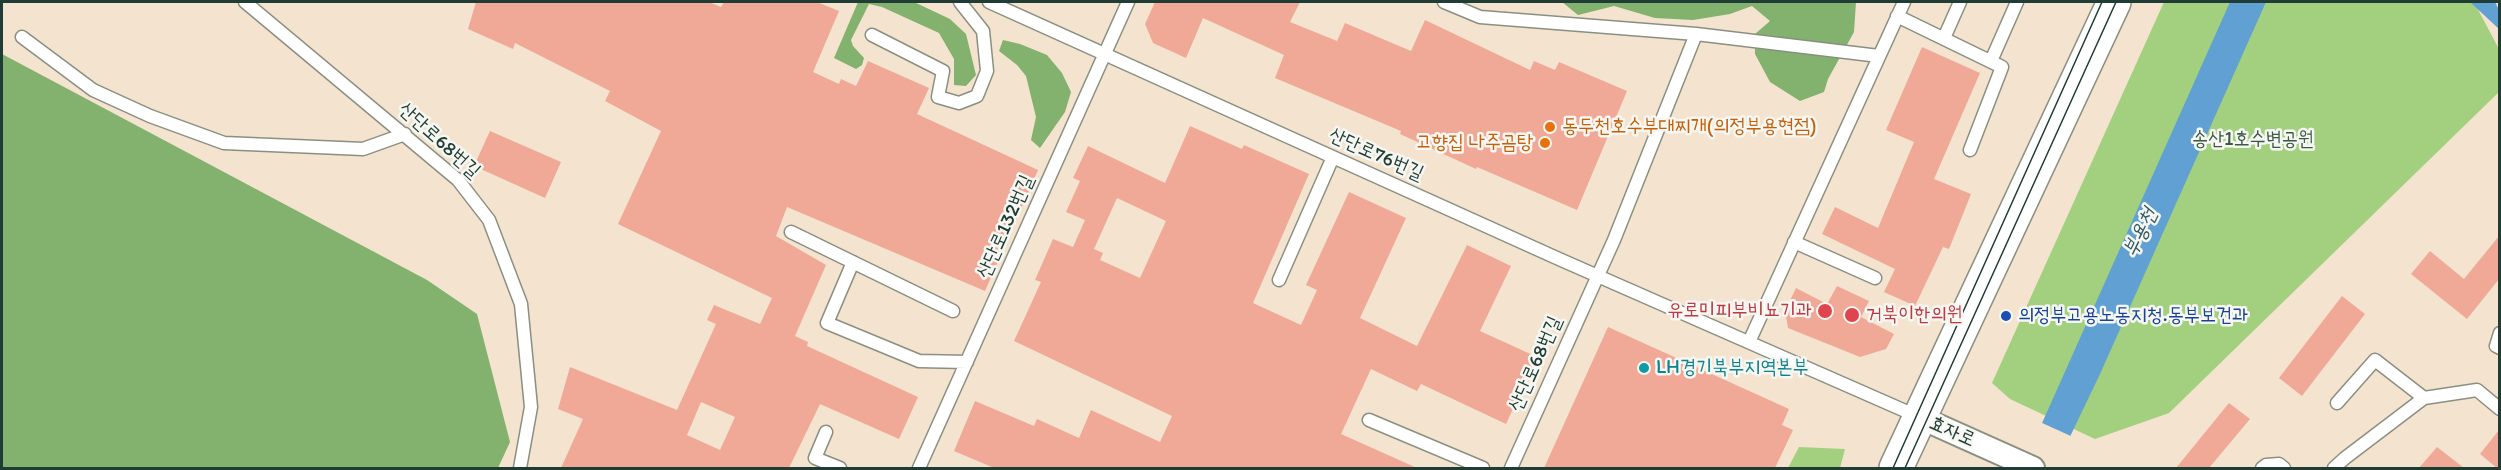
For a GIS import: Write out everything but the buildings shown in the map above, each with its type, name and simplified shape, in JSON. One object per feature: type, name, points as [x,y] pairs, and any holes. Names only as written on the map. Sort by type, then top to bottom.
[{"type":"main road","points":[[1896,468],[2111,3]]},
{"type":"street","name":"효자로","points":[[1919,417],[2034,468]]},
{"type":"lane","name":"산단로68번길","points":[[245,2],[458,180],[489,220],[521,304],[531,407],[520,468]]},
{"type":"lane","points":[[872,35],[943,71],[938,97],[959,103],[977,96],[987,71],[982,32],[960,2]]},
{"type":"lane","name":"산단로76번길","points":[[989,2],[1598,276],[1919,417]]},
{"type":"lane","name":"산단로132번길","points":[[919,468],[1128,2]]},
{"type":"lane","points":[[1444,2],[1480,17],[1696,34],[1879,56]]},
{"type":"lane","points":[[1749,342],[1904,2]]},
{"type":"lane","points":[[1944,38],[1960,2]]},
{"type":"lane","points":[[1991,61],[2017,2]]},
{"type":"lane","points":[[1897,16],[2002,66],[1970,150]]},
{"type":"lane","name":"산단로68번길","points":[[1511,468],[1598,276],[1696,34]]},
{"type":"lane","points":[[22,37],[93,90],[150,116],[224,143],[363,149],[405,134]]},
{"type":"lane","points":[[1279,280],[1333,157]]},
{"type":"lane","points":[[791,232],[953,311]]},
{"type":"lane","points":[[1794,242],[1875,278]]},
{"type":"lane","points":[[853,262],[827,323],[919,361],[967,362]]},
{"type":"lane","points":[[2499,333],[2496,346],[2499,348]]},
{"type":"lane","points":[[2337,403],[2374,360],[2424,398]]},
{"type":"lane","points":[[2334,468],[2424,398],[2477,390],[2499,409]]},
{"type":"lane","points":[[1369,420],[1483,468]]},
{"type":"lane","points":[[826,432],[815,458],[840,468]]},
{"type":"lane","points":[[2262,468],[2266,465],[2279,464],[2284,468]]},
{"type":"green space","points":[[858,2],[914,2],[950,19],[966,34],[976,75],[966,86],[954,85],[954,59],[939,33],[882,7],[869,4],[851,40],[853,46],[864,58],[862,65],[856,69],[834,58]]},
{"type":"green space","points":[[1562,2],[1856,2],[1854,32],[1828,79],[1824,92],[1800,101],[1770,82],[1755,54],[1755,34],[1770,21],[1752,6],[1730,14],[1693,20],[1655,18],[1614,6],[1578,15]]},
{"type":"green space","name":"송산1호수변공원","points":[[2164,2],[2474,2],[2499,49],[2499,92],[2169,413],[2095,439],[2010,399],[1992,383]]},
{"type":"green space","points":[[1003,40],[1047,55],[1062,73],[1071,92],[1065,112],[1040,148],[1031,140],[1036,117],[1026,76],[1017,65],[999,51]]},
{"type":"green space","points":[[2,54],[427,280],[477,314],[510,442],[498,468],[2,468]]},
{"type":"green space","points":[[1799,447],[1845,449],[1840,468],[1788,468]]},
{"type":"water","name":"부용천","points":[[2230,2],[2266,2],[2100,374],[2055,468],[2022,468]]},
{"type":"water","points":[[2470,2],[2495,2],[2499,10],[2499,29]]},
{"type":"pier","points":[[2040,422],[2073,437],[2058,468],[2019,468]]},
{"type":"tram line","points":[[1893,468],[2102,2]]},
{"type":"tram line","points":[[1905,468],[2116,2]]},
{"type":"place","name":"동두천호수부대찌개(의정부용현점)","points":[[1550,127]]},
{"type":"place","name":"고향집 나주곰탕","points":[[1545,143]]},
{"type":"place","name":"유로미피부비뇨기과","points":[[1825,311]]},
{"type":"place","name":"거북이한의원","points":[[1852,315]]},
{"type":"place","name":"의정부고용노동지청.동부보건과","points":[[2006,316]]},
{"type":"place","name":"LH경기북부지역본부","points":[[1644,368]]}]
